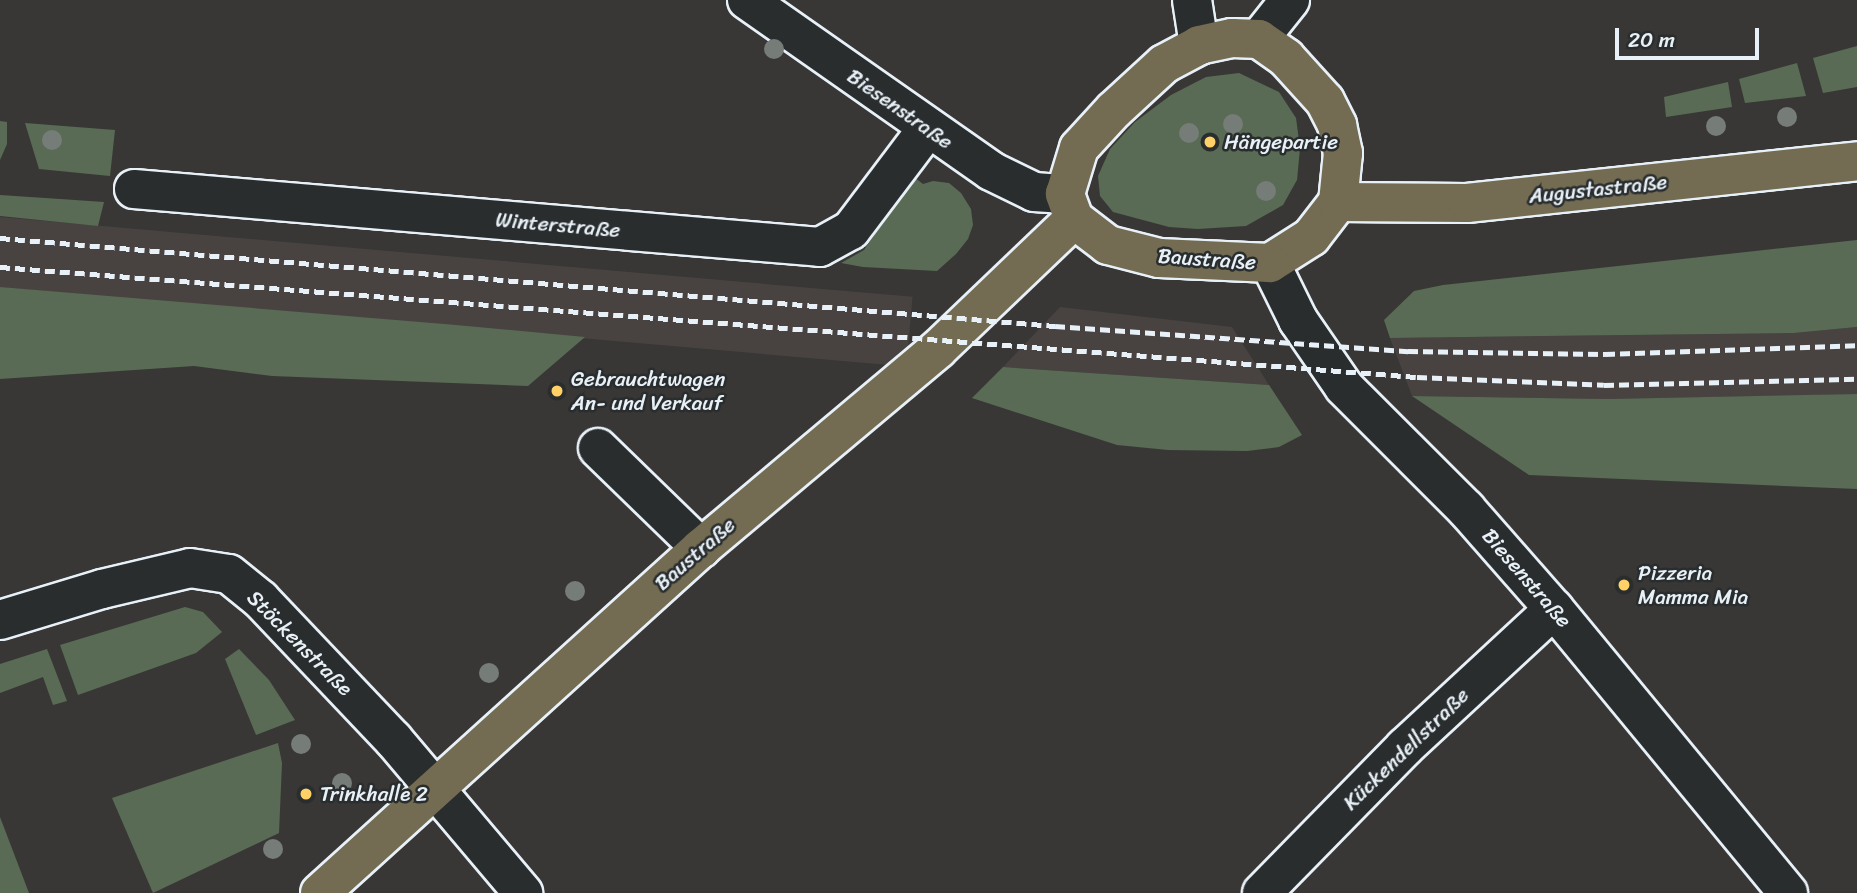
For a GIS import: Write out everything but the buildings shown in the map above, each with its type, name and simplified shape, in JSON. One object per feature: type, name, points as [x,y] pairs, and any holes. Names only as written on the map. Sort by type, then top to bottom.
[{"type":"main road","name":"Baustraße","points":[[320,893],[701,548],[938,349],[1070,206],[1079,148],[1164,64],[1199,45],[1231,38],[1259,39]]},
{"type":"main road","points":[[1259,39],[1294,66],[1325,101],[1337,125],[1343,153],[1338,202]]},
{"type":"main road","name":"Augustastraße","points":[[1338,202],[1467,203],[1857,161]]},
{"type":"main road","name":"Baustraße","points":[[1070,206],[1108,245],[1159,258],[1270,263],[1311,237],[1338,202]]},
{"type":"street","name":"Biesenstraße","points":[[747,0],[928,129],[1011,182],[1070,206]]},
{"type":"street","points":[[1192,0],[1199,45]]},
{"type":"street","points":[[1259,39],[1290,0]]},
{"type":"street","name":"Winterstraße","points":[[134,189],[820,247],[851,230],[928,129]]},
{"type":"street","name":"Biesenstraße","points":[[1270,263],[1298,320],[1344,387],[1466,509],[1554,609],[1788,893]]},
{"type":"street","points":[[598,448],[701,548]]},
{"type":"street","name":"Stöckenstraße","points":[[0,620],[103,589],[190,568],[229,574],[261,600],[393,739],[523,893]]},
{"type":"street","name":"Kückendellstraße","points":[[1262,893],[1405,747],[1554,609]]},
{"type":"shaded area","points":[[0,217],[913,297],[906,367],[0,287]]},
{"type":"shaded area","points":[[1060,307],[1232,327],[1269,385],[1003,367]]},
{"type":"shaded area","points":[[1857,327],[1857,394],[1608,399],[1412,396],[1390,338],[1794,333]]},
{"type":"green space","points":[[1857,46],[1857,87],[1823,93],[1813,58]]},
{"type":"green space","points":[[1797,63],[1806,96],[1745,103],[1739,79]]},
{"type":"green space","points":[[1239,73],[1279,92],[1296,118],[1300,148],[1297,180],[1283,205],[1246,226],[1198,229],[1169,227],[1113,212],[1100,196],[1098,176],[1110,149],[1135,122],[1171,95],[1206,77]]},
{"type":"green space","points":[[1728,82],[1732,107],[1666,117],[1664,97]]},
{"type":"green space","points":[[0,121],[7,122],[7,144],[0,160]]},
{"type":"green space","points":[[25,123],[115,130],[110,176],[39,169]]},
{"type":"green space","points":[[914,177],[923,184],[933,181],[949,183],[961,193],[971,209],[973,225],[968,239],[956,254],[937,271],[863,267],[841,263],[864,250]]},
{"type":"green space","points":[[0,195],[104,202],[98,226],[0,216]]},
{"type":"green space","points":[[1857,240],[1857,327],[1794,333],[1390,338],[1384,320],[1414,291],[1443,285]]},
{"type":"green space","points":[[0,287],[585,337],[528,386],[272,376],[194,366],[0,379]]},
{"type":"green space","points":[[1003,367],[1269,385],[1302,435],[1279,447],[1247,451],[1168,450],[1117,445],[972,398]]},
{"type":"green space","points":[[1857,394],[1857,489],[1529,475],[1412,396],[1608,399]]},
{"type":"green space","points":[[185,607],[203,612],[222,632],[196,653],[78,695],[60,645]]},
{"type":"green space","points":[[47,649],[67,701],[53,705],[43,677],[0,693],[0,664]]},
{"type":"green space","points":[[239,649],[269,680],[295,720],[256,735],[225,659]]},
{"type":"green space","points":[[278,743],[282,763],[279,833],[153,893],[112,798]]},
{"type":"green space","points":[[0,817],[29,893],[0,893]]},
{"type":"railway","points":[[0,238],[1055,326],[1408,351],[1605,354],[1857,345]]},
{"type":"railway","points":[[0,267],[1417,377],[1604,385],[1857,379]]},
{"type":"place","name":"Hängepartie","points":[[1210,142]]},
{"type":"place","name":"Gebrauchtwagen An- und Verkauf","points":[[557,391]]},
{"type":"place","name":"Pizzeria Mamma Mia","points":[[1624,585]]},
{"type":"place","name":"Trinkhalle 2","points":[[306,794]]}]
